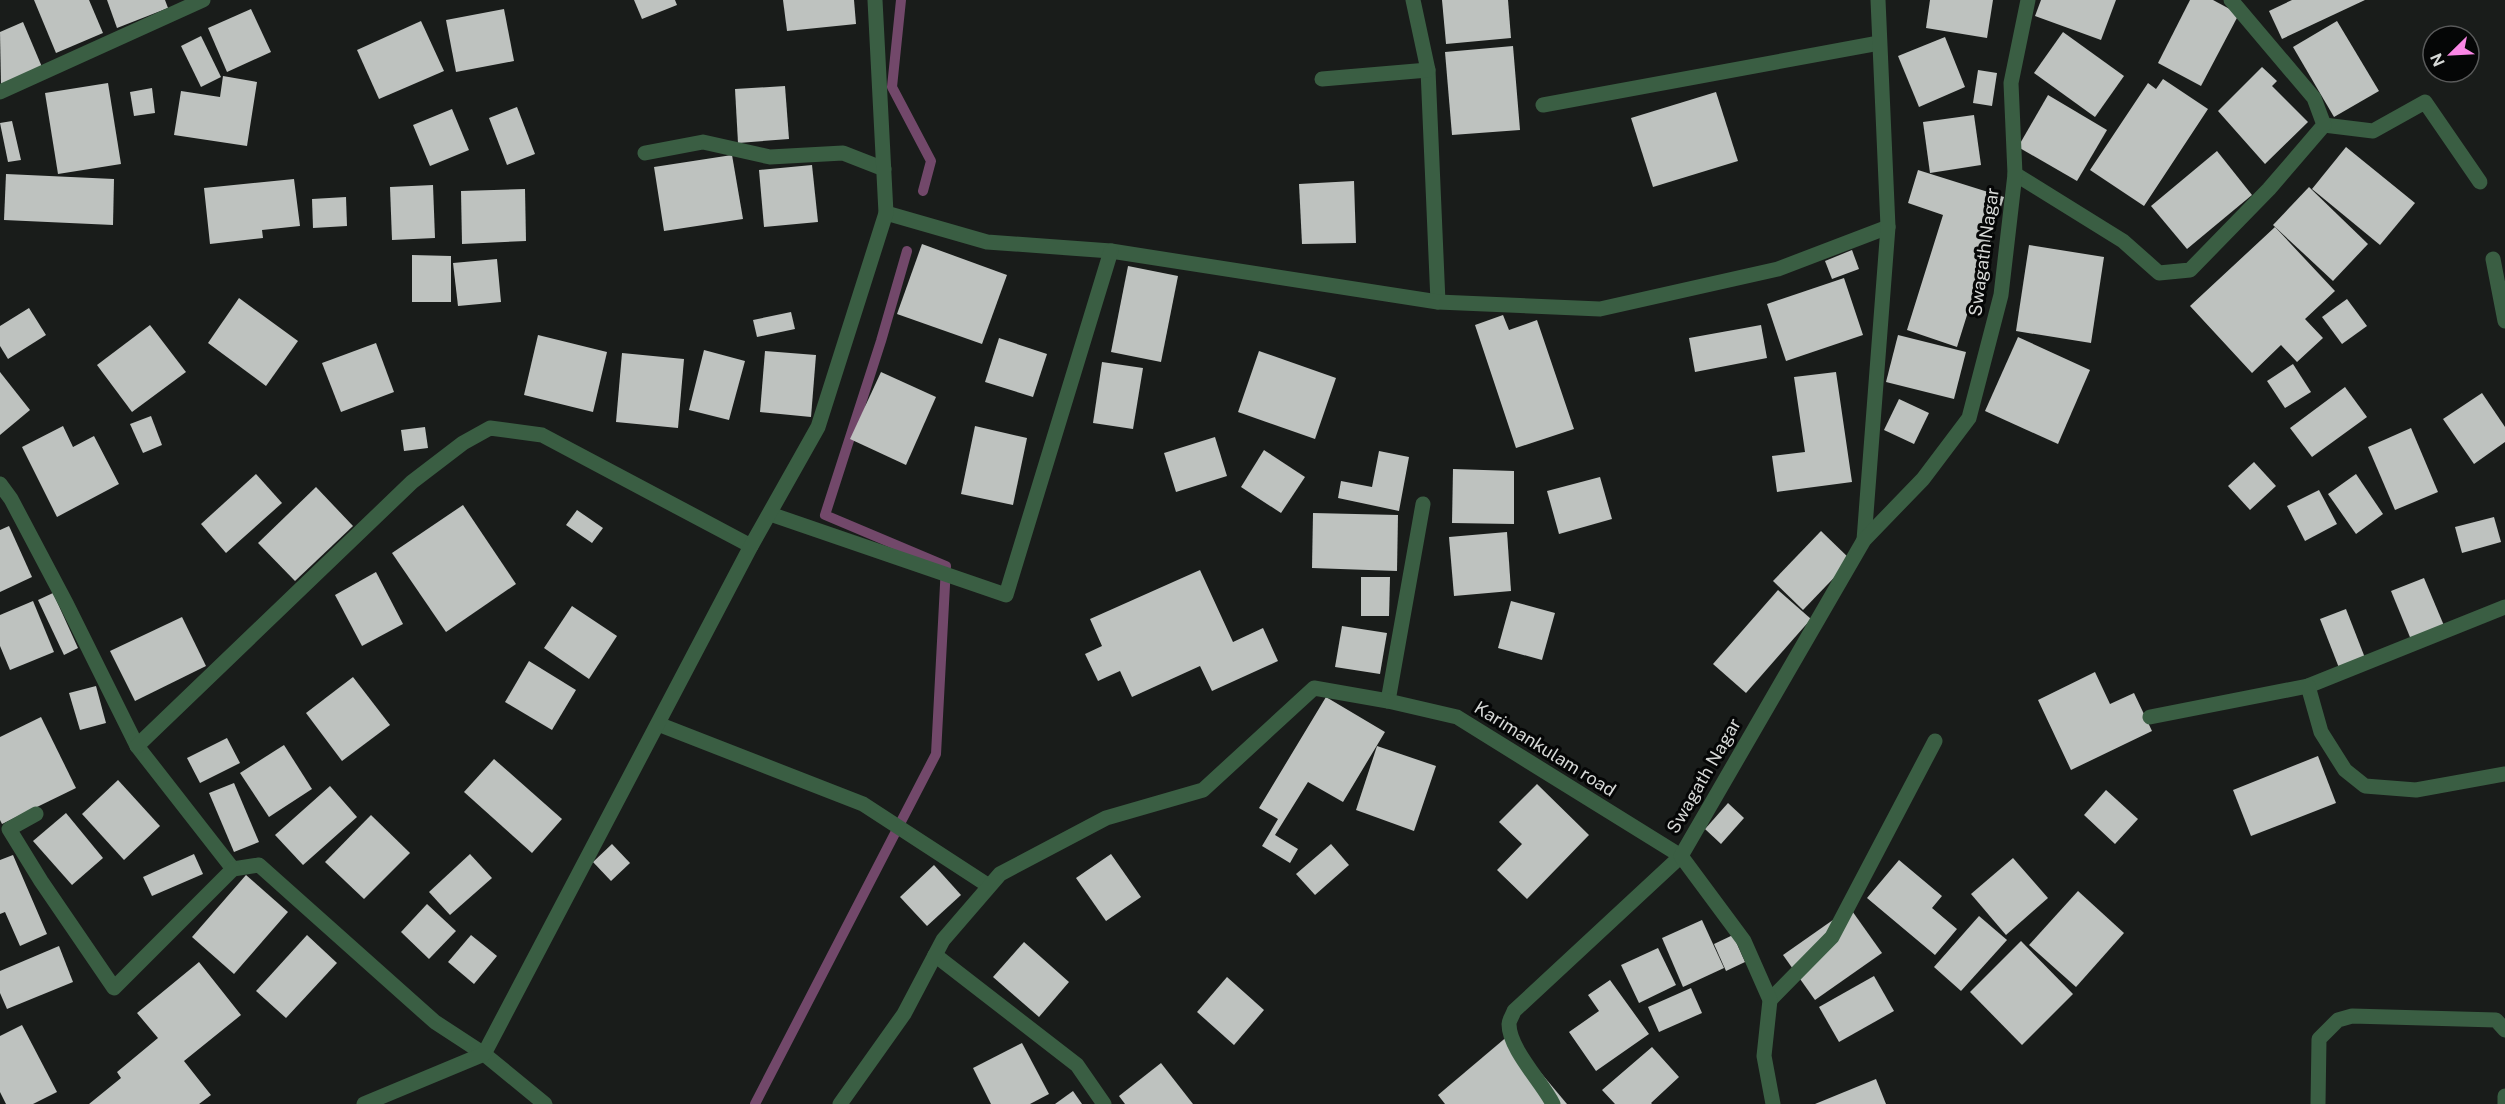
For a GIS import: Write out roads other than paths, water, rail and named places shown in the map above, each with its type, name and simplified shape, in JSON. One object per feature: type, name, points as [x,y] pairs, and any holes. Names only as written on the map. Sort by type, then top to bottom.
[{"type":"street","points":[[0,92],[203,0]]},
{"type":"street","points":[[364,1104],[484,1054],[751,546],[818,428],[886,213],[875,0]]},
{"type":"street","points":[[1413,0],[1428,70],[1438,302]]},
{"type":"street","name":"Swagath Nagar","points":[[1864,540],[1888,227],[1878,0]]},
{"type":"street","name":"Swagath Nagar","points":[[1773,1104],[1764,1056],[1770,1000],[1744,941],[1681,856],[1864,540],[1923,479],[1969,418],[2001,295],[2015,174],[2011,83],[2028,0]]},
{"type":"street","points":[[2231,0],[2314,98],[2324,125]]},
{"type":"street","points":[[1543,105],[1879,43]]},
{"type":"street","points":[[1322,79],[1428,70]]},
{"type":"street","points":[[2324,125],[2373,131],[2425,102],[2480,182]]},
{"type":"street","points":[[2015,174],[2123,240],[2159,273],[2190,270],[2269,189],[2324,125]]},
{"type":"street","points":[[645,153],[703,142],[770,157],[843,153],[884,169]]},
{"type":"street","points":[[886,213],[987,242],[1111,251],[1438,302],[1599,309],[1778,268],[1888,227]]},
{"type":"street","points":[[770,514],[1006,596],[1111,251]]},
{"type":"street","points":[[2493,259],[2505,321]]},
{"type":"street","points":[[137,746],[412,482],[463,442],[490,428],[542,435],[751,546]]},
{"type":"street","points":[[0,484],[11,499],[67,604],[137,746],[233,869]]},
{"type":"street","points":[[1388,700],[1423,504]]},
{"type":"street","points":[[2150,717],[2308,686],[2505,607]]},
{"type":"street","points":[[2308,686],[2321,732],[2345,770],[2365,786],[2416,790],[2505,774]]},
{"type":"street","name":"Karimankulam road","points":[[840,1104],[904,1014],[943,940],[1000,874],[1106,818],[1203,790],[1314,688],[1388,700],[1457,717],[1681,856]]},
{"type":"street","points":[[658,723],[863,804],[989,886]]},
{"type":"street","points":[[1770,1000],[1833,937],[1935,741]]},
{"type":"street","points":[[36,814],[9,829],[41,881],[114,988],[233,869],[259,865],[435,1022],[484,1054],[545,1104]]},
{"type":"street","points":[[1553,1104],[1523,1059],[1513,1037],[1509,1024],[1514,1011],[1681,856]]},
{"type":"street","points":[[935,955],[1077,1065],[1104,1104]]},
{"type":"street","points":[[2318,1104],[2319,1039],[2338,1020],[2352,1016],[2496,1020],[2505,1030]]},
{"type":"street","points":[[2505,1096],[2505,1104]]},
{"type":"waterway","points":[[901,0],[892,87],[931,161],[923,191]]},
{"type":"waterway","points":[[755,1104],[936,754],[946,566],[825,515],[881,341],[907,251]]}]
